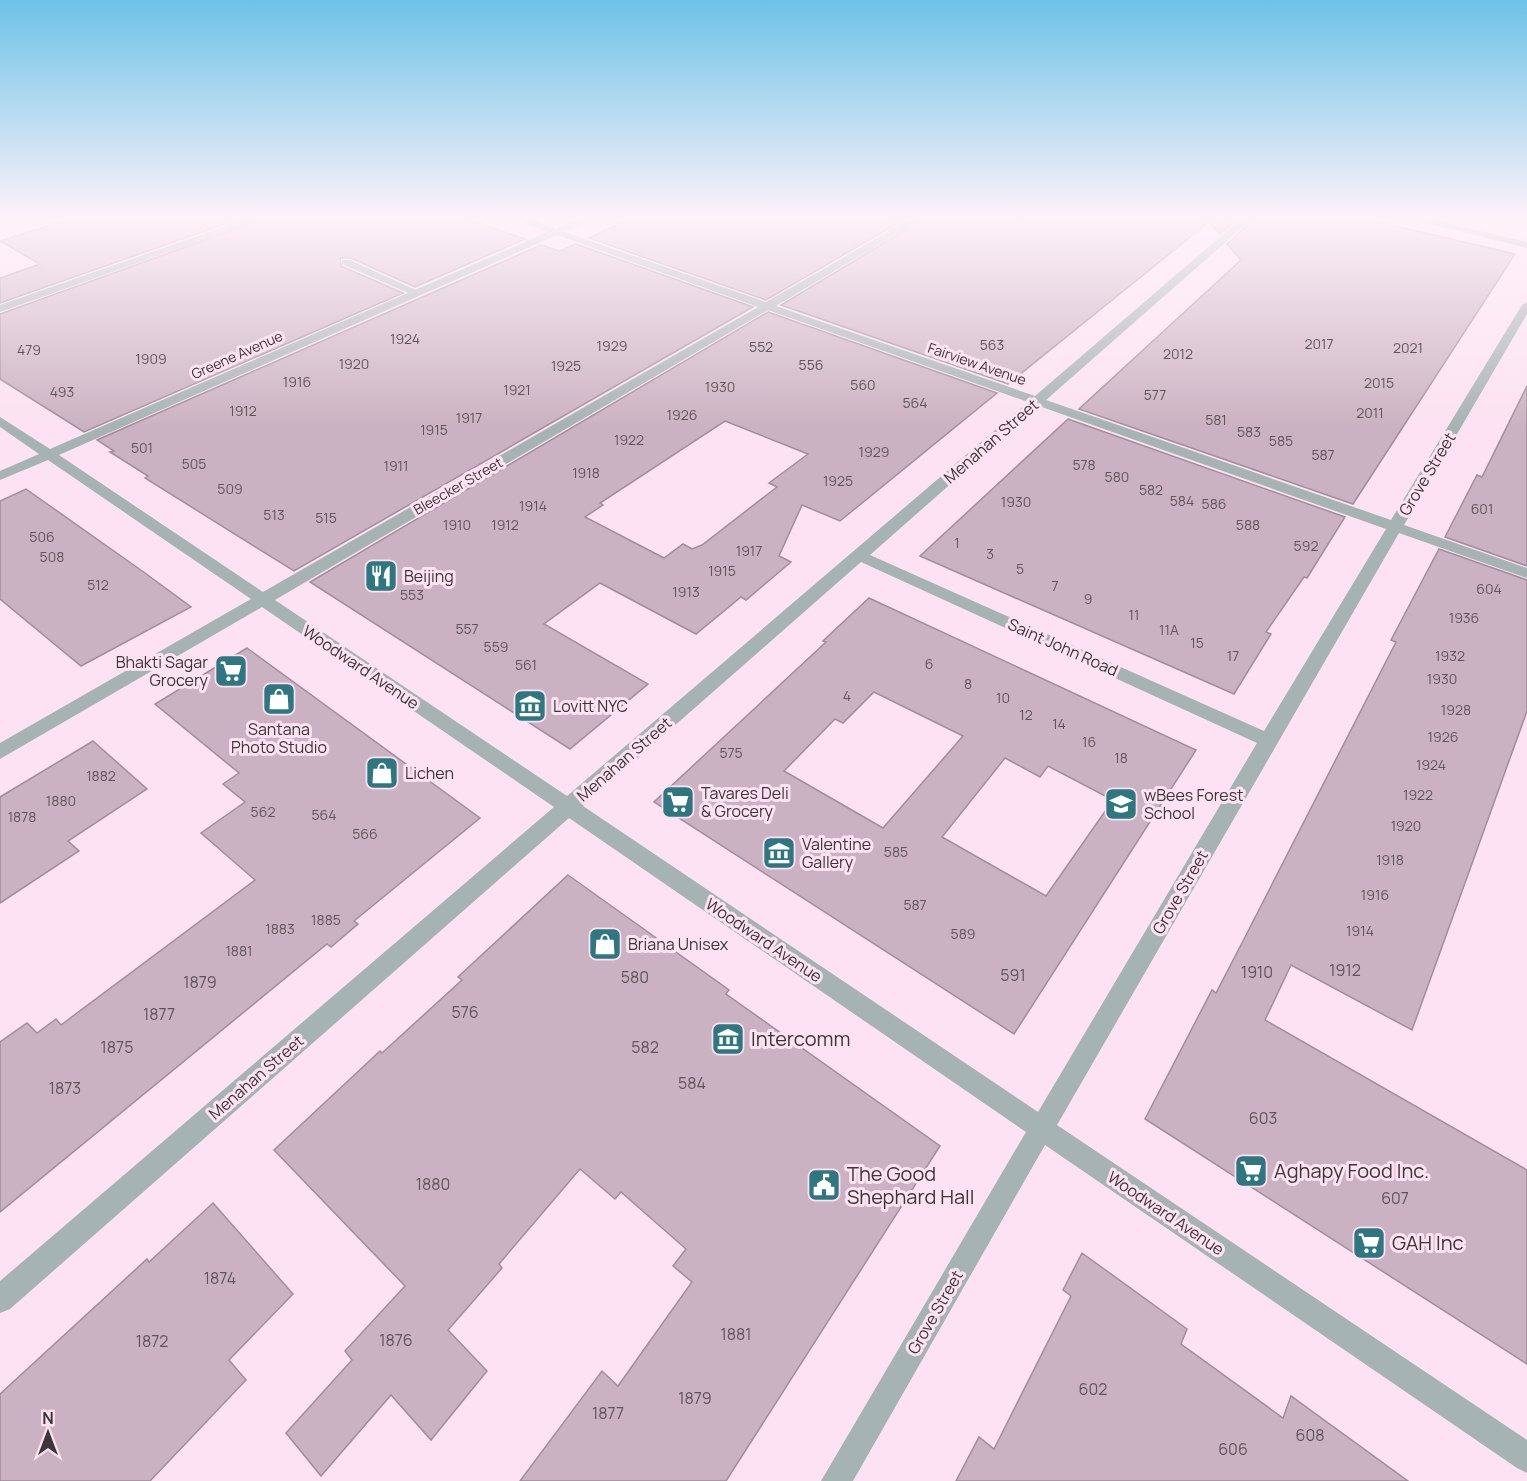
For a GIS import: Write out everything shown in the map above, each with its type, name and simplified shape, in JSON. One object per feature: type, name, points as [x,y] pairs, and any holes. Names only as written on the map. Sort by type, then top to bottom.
[{"type":"street","points":[[0,309],[59,288]]},
{"type":"street","points":[[406,288],[417,293]]},
{"type":"street","name":"Greene Avenue","points":[[0,476],[428,288]]},
{"type":"street","name":"Fairview Avenue","points":[[716,288],[1527,573]]},
{"type":"street","name":"Bleecker Street","points":[[0,752],[798,288]]},
{"type":"street","name":"Menahan Street","points":[[0,1299],[1167,288]]},
{"type":"street","name":"Grove Street","points":[[836,1481],[1268,740],[1527,305]]},
{"type":"street","name":"Woodward Avenue","points":[[0,421],[1527,1458]]},
{"type":"street","name":"Saint John Road","points":[[858,555],[1268,740]]},
{"type":"building","points":[[0,288],[42,288],[0,303]]},
{"type":"building","points":[[72,288],[392,288],[403,293],[84,432],[0,379],[0,314]]},
{"type":"building","points":[[443,288],[700,288],[753,307],[294,571],[145,478],[148,476],[110,452],[114,451],[97,440]]},
{"type":"building","points":[[732,288],[786,288],[766,300]]},
{"type":"building","points":[[809,288],[1127,288],[1008,384],[781,305]]},
{"type":"building","points":[[1210,288],[1493,288],[1353,504],[1079,409]]},
{"type":"building","points":[[768,312],[997,393],[840,521],[802,505],[779,556],[791,562],[746,600],[741,597],[696,634],[600,583],[544,624],[648,684],[570,749],[310,582]],"holes":[[[725,421],[808,454],[769,483],[777,487],[702,545],[692,549],[683,544],[664,558],[585,517],[603,505],[600,503]]]},
{"type":"building","points":[[1527,386],[1527,566],[1445,537],[1477,475],[1482,477]]},
{"type":"building","points":[[1068,419],[1345,517],[1307,578],[1304,577],[1266,632],[1271,634],[1234,694],[920,556]]},
{"type":"building","points":[[26,489],[191,607],[81,666],[0,599],[0,501]]},
{"type":"building","points":[[1439,549],[1527,580],[1527,711],[1412,1030],[1291,965],[1265,1020],[1527,1170],[1527,1364],[1145,1119],[1212,990],[1216,993],[1244,939],[1396,642],[1391,640]]},
{"type":"building","points":[[869,598],[1196,750],[1014,1034],[654,802],[826,642],[823,641]],"holes":[[[874,692],[963,736],[883,828],[784,771],[835,719],[843,723]],[[1005,758],[1040,777],[1048,766],[1113,800],[1046,896],[942,837]]]},
{"type":"building","points":[[247,648],[480,818],[354,921],[358,924],[331,947],[327,944],[0,1212],[0,1042],[27,1023],[37,1033],[56,1019],[61,1025],[255,880],[201,833],[245,802],[223,784],[239,773],[155,704]]},
{"type":"building","points":[[93,741],[147,789],[68,841],[79,851],[0,903],[0,797]]},
{"type":"building","points":[[568,875],[729,990],[726,994],[940,1146],[726,1481],[520,1481],[602,1371],[618,1386],[692,1282],[673,1266],[686,1249],[621,1192],[615,1199],[580,1169],[499,1264],[502,1268],[448,1330],[487,1371],[431,1440],[391,1395],[321,1476],[286,1433],[352,1360],[345,1351],[405,1286],[274,1150],[380,1051],[382,1053],[462,980],[458,977]]},
{"type":"building","points":[[213,1203],[293,1294],[229,1360],[246,1380],[150,1481],[0,1481],[0,1394],[147,1259],[149,1262]]},
{"type":"building","points":[[1082,1253],[1187,1329],[1181,1344],[1283,1418],[1291,1396],[1408,1481],[956,1481],[979,1437],[994,1449],[1071,1296],[1063,1290]]},
{"type":"place","name":"Beijing","points":[[381,576]]},
{"type":"place","name":"Bhakti Sagar Grocery","points":[[231,671]]},
{"type":"place","name":"Santana Photo Studio","points":[[279,699]]},
{"type":"place","name":"Lovitt NYC","points":[[530,706]]},
{"type":"place","name":"Lichen","points":[[382,773]]},
{"type":"place","name":"Tavares Deli & Grocery","points":[[678,802]]},
{"type":"place","name":"wBees Forest School","points":[[1121,804]]},
{"type":"place","name":"Valentine Gallery","points":[[779,853]]},
{"type":"place","name":"Briana Unisex","points":[[605,944]]},
{"type":"place","name":"Intercomm","points":[[728,1039]]},
{"type":"place","name":"Aghapy Food Inc.","points":[[1251,1171]]},
{"type":"place","name":"The Good Shephard Hall","points":[[824,1185]]},
{"type":"place","name":"GAH Inc","points":[[1369,1243]]}]
